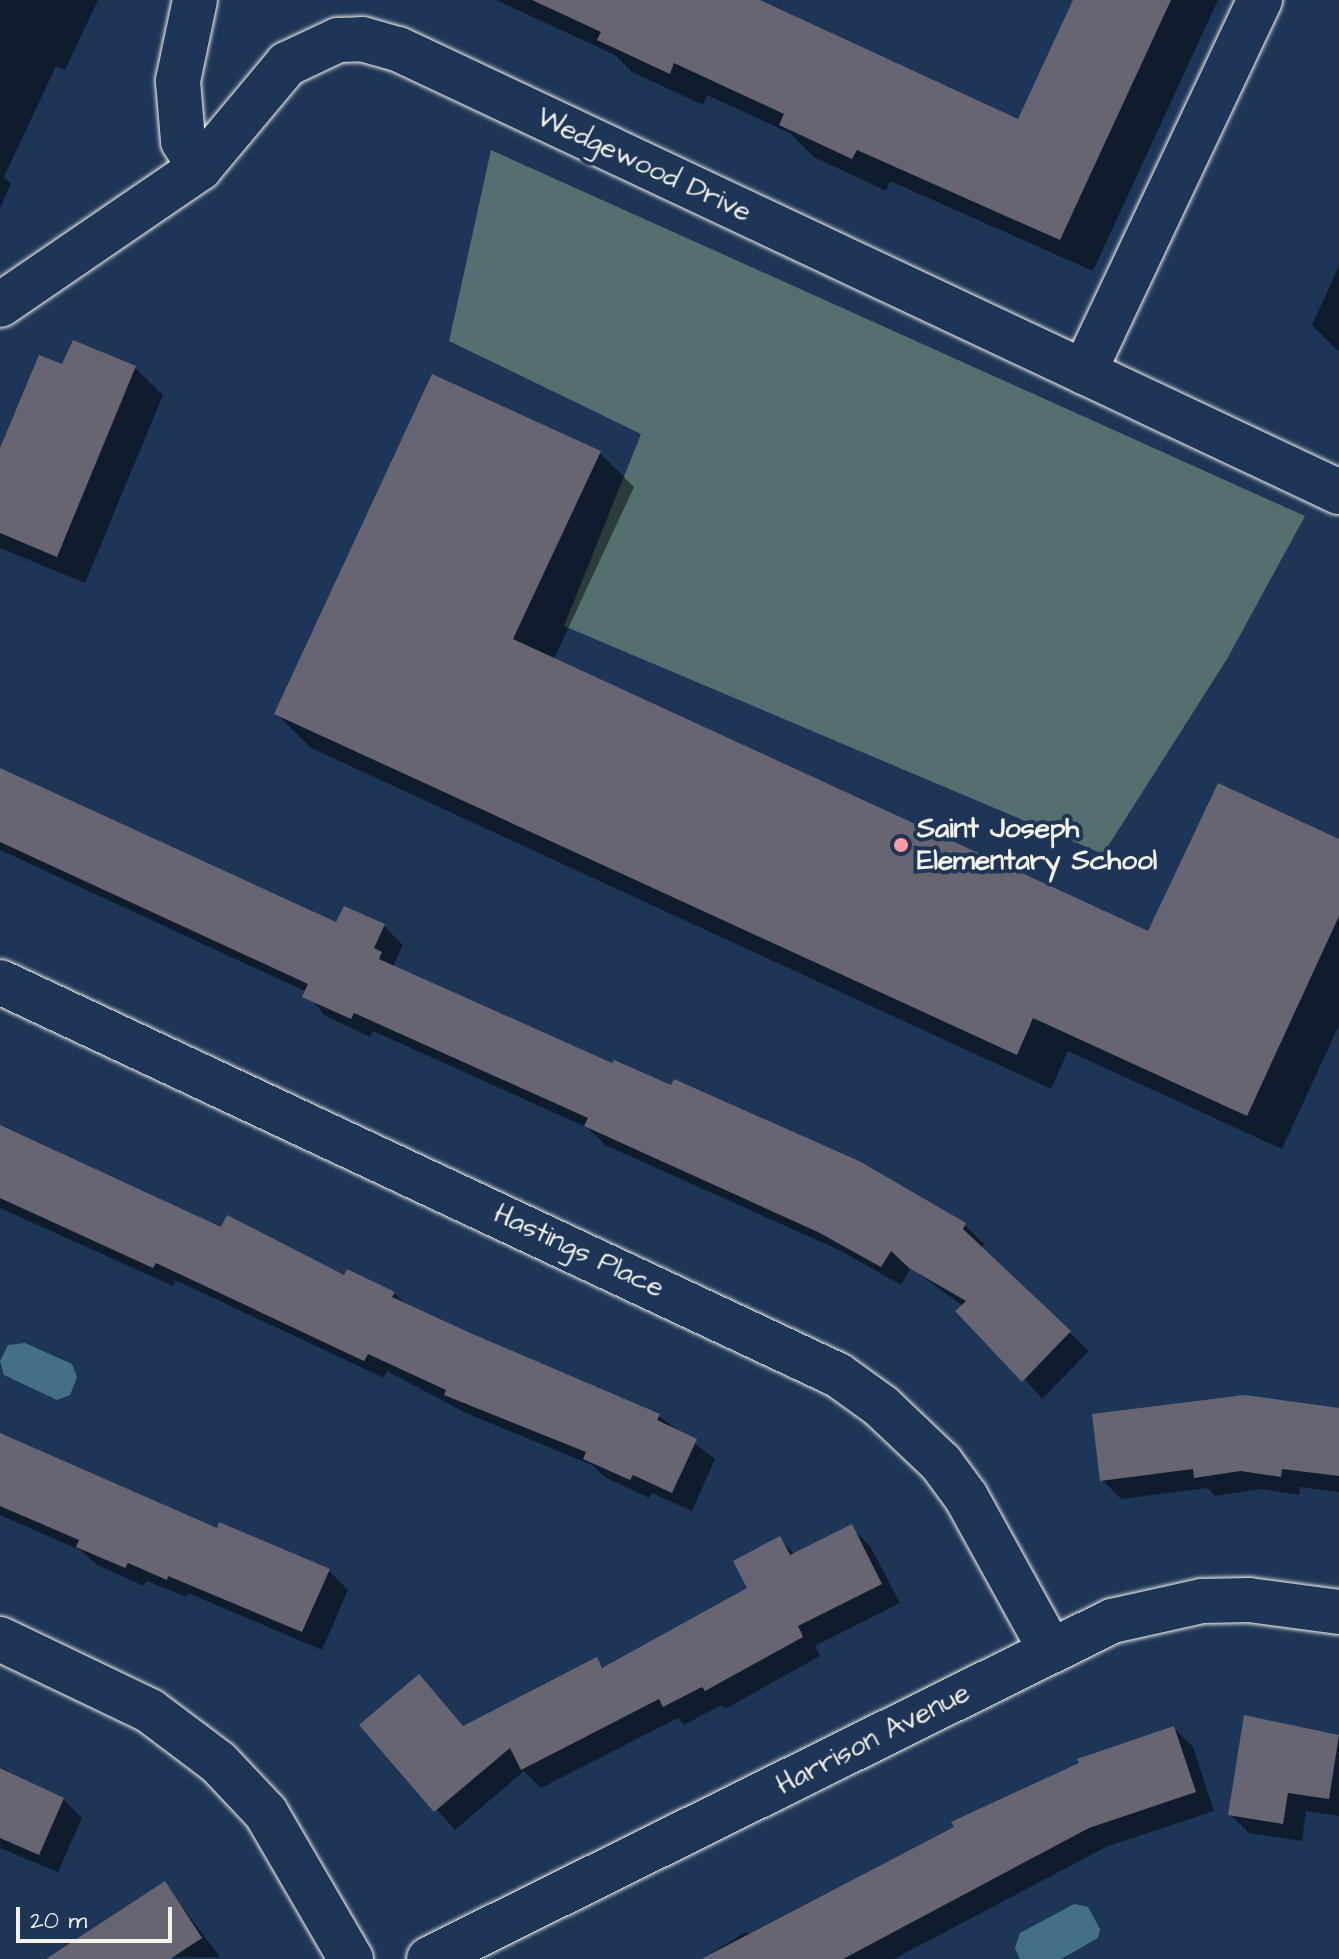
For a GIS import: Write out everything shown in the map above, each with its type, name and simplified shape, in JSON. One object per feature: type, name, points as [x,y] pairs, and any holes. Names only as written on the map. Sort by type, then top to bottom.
[{"type":"street","points":[[195,0],[178,81],[183,141],[200,168]]},
{"type":"street","points":[[1084,372],[1260,0]]},
{"type":"street","name":"Wedgewood Drive","points":[[0,305],[200,168],[287,64],[325,44],[362,39],[398,49],[1339,492]]},
{"type":"street","name":"Hastings Place","points":[[0,982],[838,1375],[881,1406],[941,1463],[966,1497],[1050,1649]]},
{"type":"street","name":"Harrison Avenue","points":[[429,1959],[1050,1649],[1112,1621],[1202,1601],[1249,1600],[1339,1612]]},
{"type":"street","points":[[0,1639],[150,1711],[218,1762],[266,1813],[351,1959]]},
{"type":"green space","points":[[491,150],[1305,516],[1227,659],[1103,854],[564,626],[641,434],[449,341]]},
{"type":"water","points":[[25,1343],[72,1364],[77,1377],[70,1395],[57,1400],[4,1375],[0,1361],[8,1345]]},
{"type":"water","points":[[1074,1904],[1088,1907],[1100,1929],[1098,1938],[1061,1959],[1020,1959],[1015,1948],[1020,1933]]},
{"type":"building","points":[[532,0],[760,0],[1018,119],[1073,0],[1171,0],[1060,240],[857,150],[852,159],[779,125],[784,114],[674,63],[670,74],[597,40],[601,32]]},
{"type":"building","points":[[73,340],[136,366],[57,557],[0,533],[0,448],[39,355],[62,364]]},
{"type":"building","points":[[432,374],[601,451],[513,639],[1148,931],[1218,783],[1339,839],[1339,916],[1247,1116],[1033,1018],[1017,1055],[274,714]]},
{"type":"building","points":[[0,768],[336,922],[344,906],[385,924],[374,948],[382,952],[379,959],[612,1063],[614,1060],[671,1085],[674,1079],[859,1161],[966,1223],[963,1229],[1071,1331],[1022,1382],[955,1311],[966,1301],[909,1268],[891,1251],[881,1267],[818,1232],[584,1126],[588,1118],[354,1013],[351,1019],[302,997],[308,984],[0,842]]},
{"type":"building","points":[[0,1125],[221,1227],[227,1215],[344,1275],[347,1269],[395,1292],[392,1297],[468,1332],[660,1414],[657,1420],[697,1439],[672,1493],[633,1475],[630,1480],[583,1459],[586,1452],[444,1395],[446,1390],[368,1354],[364,1361],[156,1263],[153,1268],[0,1198]]},
{"type":"building","points":[[1245,1395],[1339,1408],[1339,1476],[1282,1469],[1281,1477],[1241,1471],[1194,1478],[1193,1469],[1100,1481],[1092,1414]]},
{"type":"building","points":[[0,1433],[217,1528],[219,1522],[330,1569],[302,1632],[168,1576],[167,1580],[128,1563],[125,1568],[76,1547],[79,1540],[0,1506]]},
{"type":"building","points":[[852,1524],[882,1584],[798,1626],[803,1637],[705,1691],[702,1687],[663,1707],[659,1699],[521,1770],[510,1748],[434,1812],[359,1725],[419,1674],[463,1726],[597,1657],[602,1668],[747,1588],[733,1561],[780,1536],[790,1555]]},
{"type":"building","points":[[1244,1715],[1339,1735],[1329,1799],[1288,1793],[1283,1824],[1228,1815]]},
{"type":"building","points":[[1174,1726],[1196,1792],[1089,1828],[843,1959],[701,1959],[954,1827],[951,1822],[1079,1763],[1077,1759]]},
{"type":"building","points":[[0,1768],[64,1798],[39,1855],[0,1838]]},
{"type":"building","points":[[165,1881],[202,1938],[170,1959],[46,1959]]},
{"type":"place","name":"Saint Joseph Elementary School","points":[[901,845]]}]
